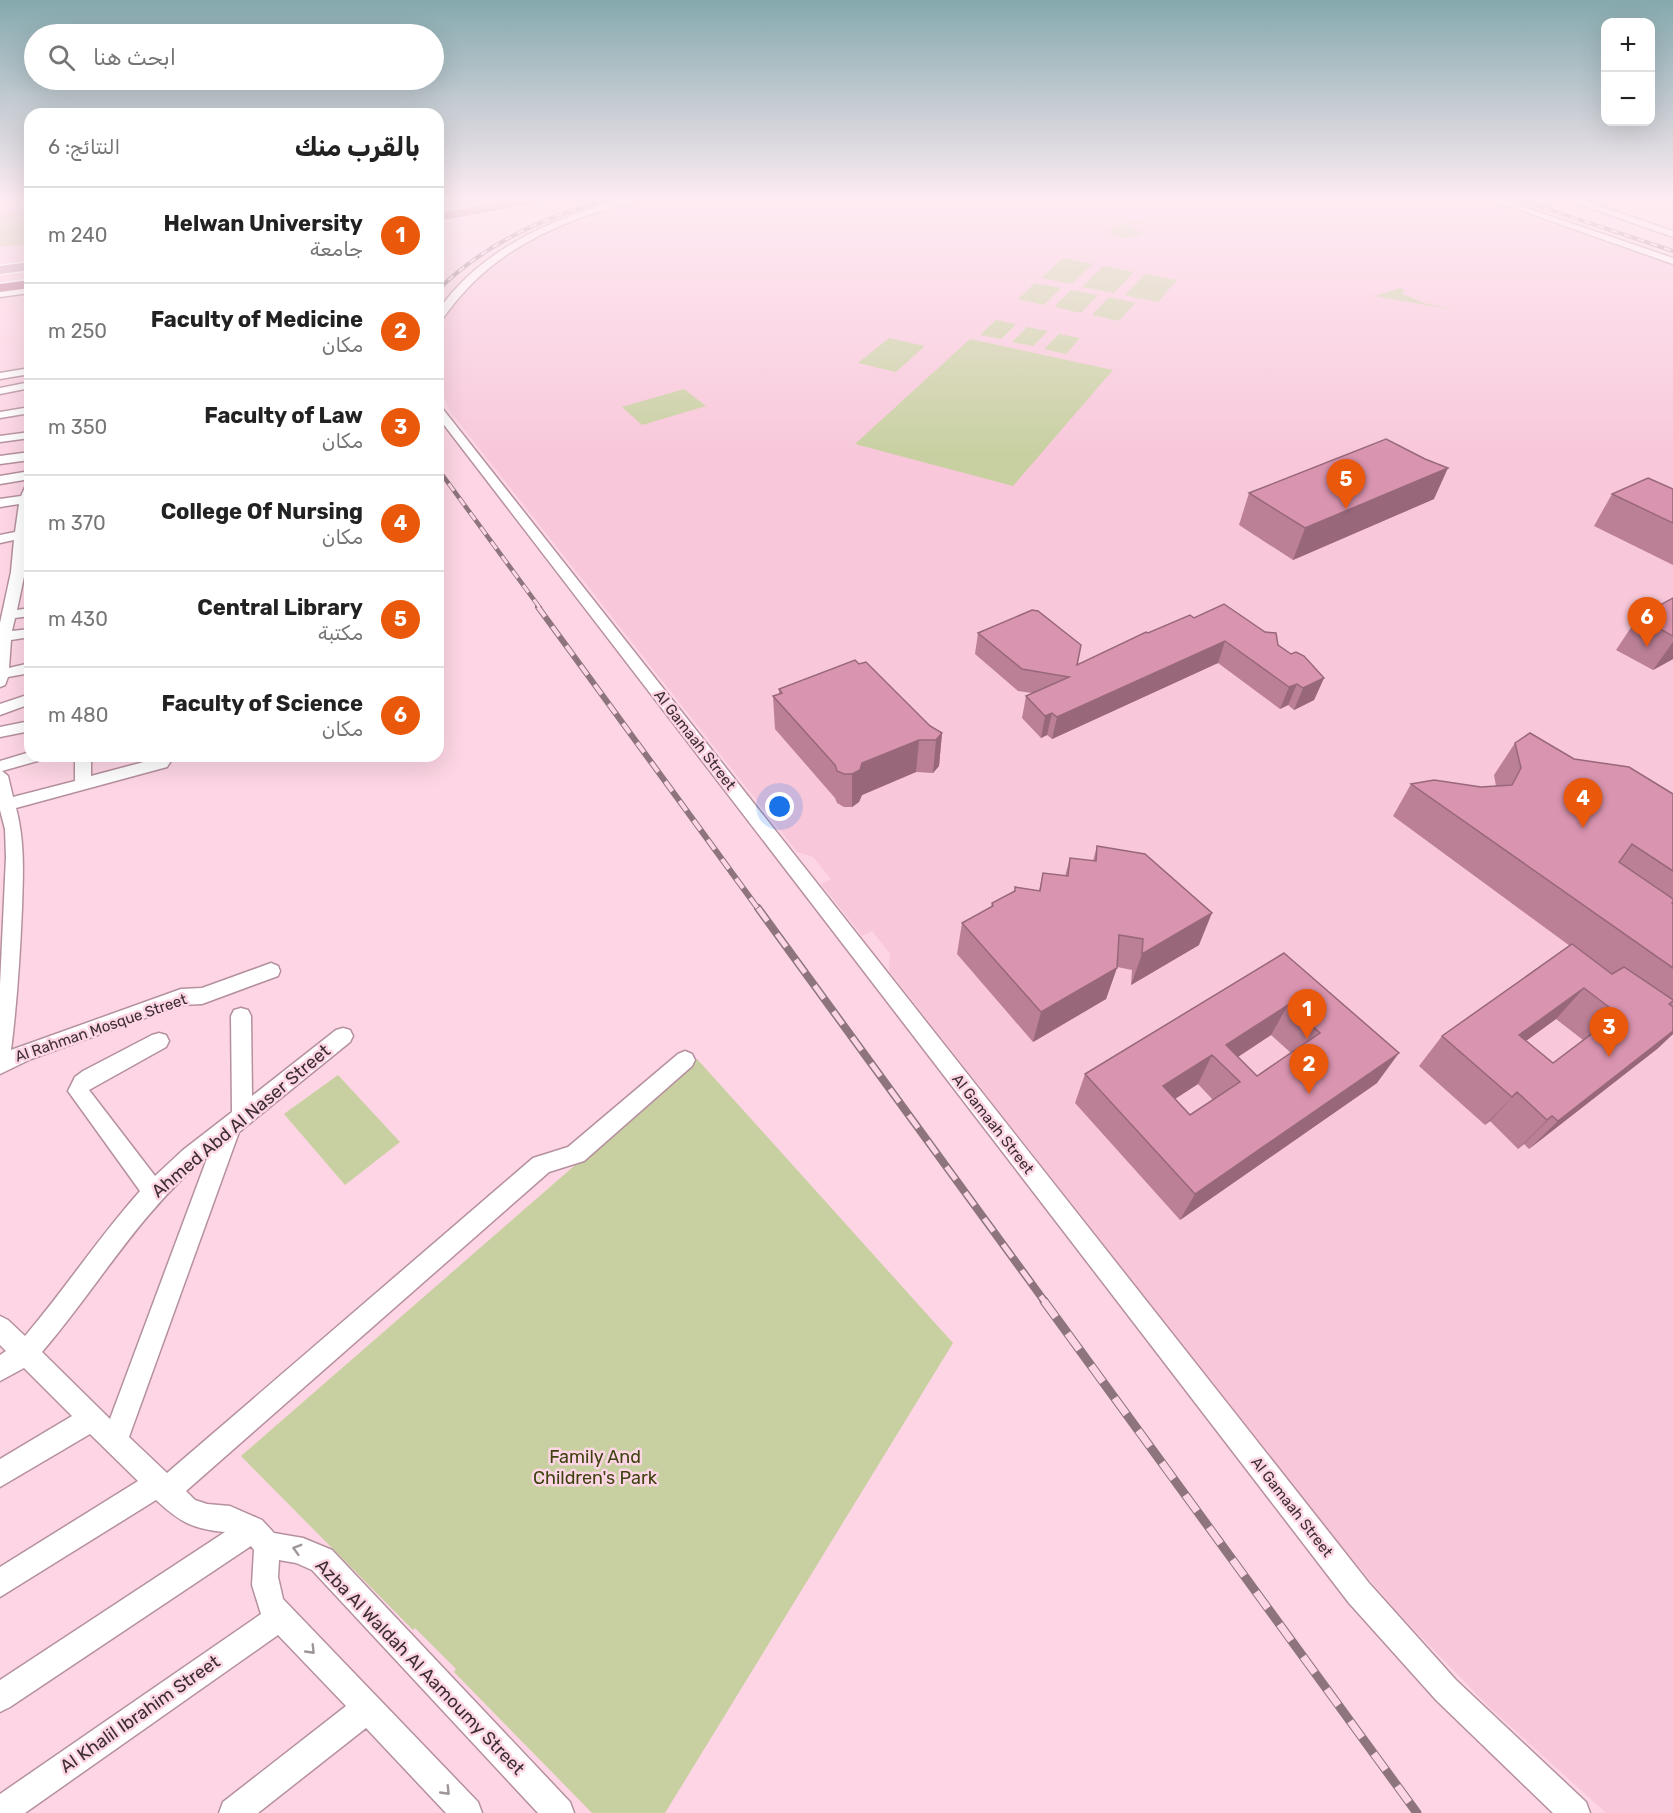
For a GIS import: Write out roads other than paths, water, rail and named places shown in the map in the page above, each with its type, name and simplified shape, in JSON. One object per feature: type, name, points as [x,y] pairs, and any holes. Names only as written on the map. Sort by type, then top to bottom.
[{"type":"highway","points":[[0,288],[24,285]]},
{"type":"street","points":[[444,311],[466,284]]},
{"type":"street","points":[[0,294],[24,291]]},
{"type":"street","points":[[0,376],[24,372]]},
{"type":"street","points":[[0,390],[24,386]]},
{"type":"street","points":[[0,415],[24,411]]},
{"type":"street","name":"Al Gamaah Street","points":[[444,418],[1340,1569],[1446,1690],[1575,1813]]},
{"type":"street","points":[[0,439],[24,436]]},
{"type":"street","points":[[0,460],[24,457]]},
{"type":"street","points":[[0,480],[24,477]]},
{"type":"street","points":[[0,503],[24,500]]},
{"type":"street","points":[[0,682],[4,637],[24,571],[21,535],[24,520]]},
{"type":"street","points":[[0,540],[21,535]]},
{"type":"street","points":[[0,576],[24,571]]},
{"type":"street","points":[[9,615],[24,613]]},
{"type":"street","points":[[4,637],[24,634]]},
{"type":"street","points":[[1,674],[24,669]]},
{"type":"street","points":[[0,711],[24,700]]},
{"type":"street","points":[[0,732],[24,727]]},
{"type":"street","points":[[0,766],[24,759]]},
{"type":"street","points":[[83,762],[83,784]]},
{"type":"street","points":[[4,802],[83,784],[129,764],[161,762]]},
{"type":"street","points":[[0,776],[8,860],[5,983],[0,1054]]},
{"type":"street","name":"Al Rahman Mosque Street","points":[[0,1065],[24,1053],[181,997],[202,996],[271,971]]},
{"type":"street","points":[[115,1440],[236,1122],[241,1016]]},
{"type":"street","name":"Ahmed Abd Al Naser Street","points":[[0,1369],[27,1353],[66,1306],[125,1224],[154,1192],[343,1036]]},
{"type":"street","points":[[154,1192],[78,1091],[85,1079],[159,1041]]},
{"type":"street","points":[[0,1583],[162,1487],[541,1166],[552,1159],[566,1158],[576,1154],[685,1060]]},
{"type":"street","name":"Azba Al Waldah Al Aamoumy Street","points":[[0,1328],[188,1510],[207,1517],[230,1519],[260,1538],[297,1549],[322,1560],[559,1813]]},
{"type":"street","points":[[0,1474],[92,1418]]},
{"type":"street","points":[[0,1697],[260,1538],[265,1590],[272,1608],[467,1813]]},
{"type":"street","name":"Al Khalil Ibrahim Street","points":[[0,1812],[280,1617]]},
{"type":"street","points":[[234,1813],[367,1708]]},
{"type":"railway","points":[[444,477],[540,608]]},
{"type":"railway","points":[[538,607],[759,910]]},
{"type":"railway","points":[[758,908],[1045,1302]]},
{"type":"railway","points":[[1044,1301],[1417,1813]]},
{"type":"place","name":"Central Library","points":[[1346,509]]},
{"type":"place","name":"Faculty of Science","points":[[1647,647]]},
{"type":"place","name":"College Of Nursing","points":[[1583,828]]},
{"type":"place","name":"Helwan University","points":[[1307,1039]]},
{"type":"place","name":"Faculty of Law","points":[[1609,1057]]},
{"type":"place","name":"Faculty of Medicine","points":[[1309,1094]]},
{"type":"park label","name":"Family And Children's Park","points":[[595,1467]]}]
